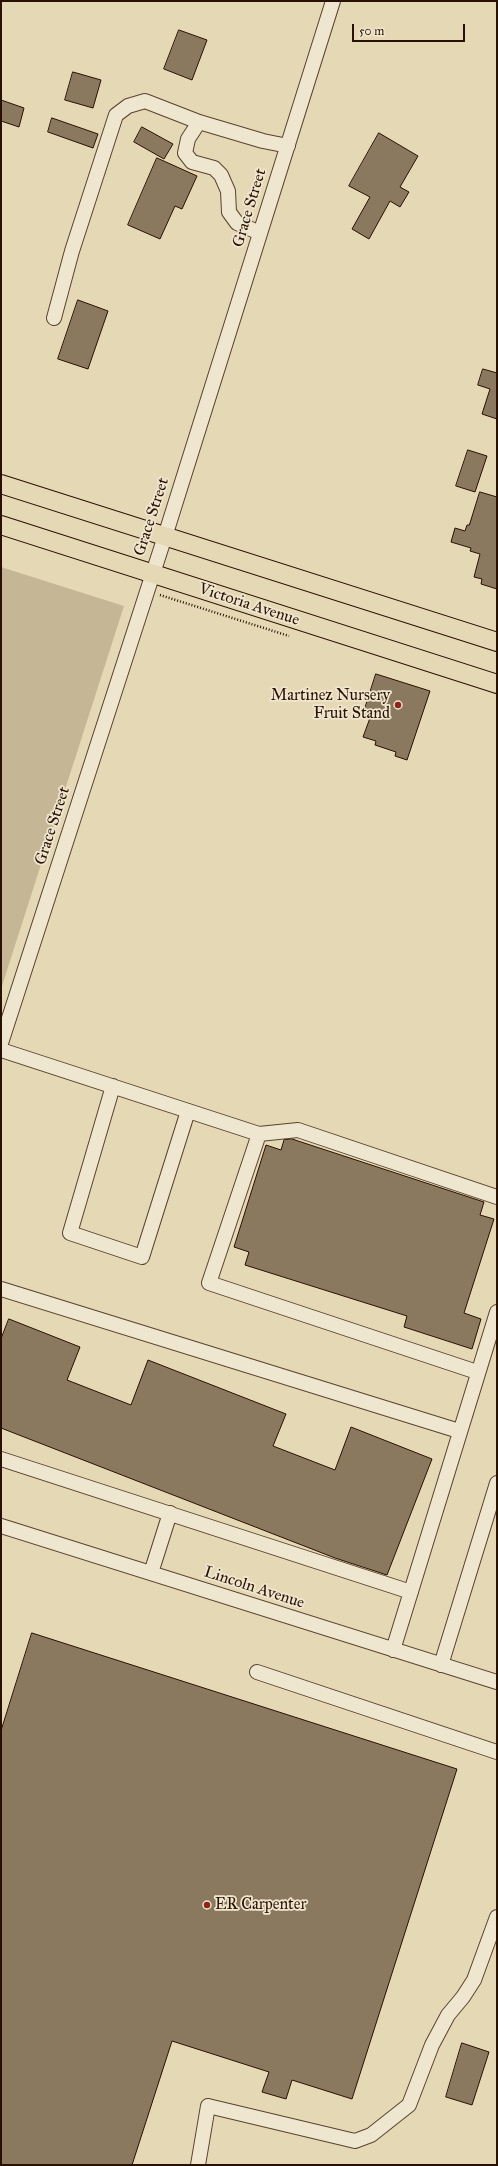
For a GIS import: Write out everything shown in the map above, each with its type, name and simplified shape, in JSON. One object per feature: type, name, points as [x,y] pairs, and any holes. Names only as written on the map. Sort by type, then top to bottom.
[{"type":"main road","points":[[1,484],[497,642]]},
{"type":"main road","name":"Victoria Avenue","points":[[1,525],[497,684]]},
{"type":"street","name":"Grace Street","points":[[1,1043],[3,1027],[165,536],[333,1]]},
{"type":"street","points":[[54,318],[72,251],[116,115],[128,106],[146,101],[199,122],[263,141],[288,146]]},
{"type":"street","points":[[199,122],[188,139],[185,153],[192,162],[214,168],[221,175],[228,191],[229,212],[237,223],[260,233]]},
{"type":"street","points":[[1,1050],[259,1134],[298,1130],[497,1196]]},
{"type":"street","points":[[113,1086],[70,1233],[142,1257],[188,1111]]},
{"type":"street","points":[[259,1134],[209,1283],[477,1372]]},
{"type":"street","points":[[1,1289],[459,1431]]},
{"type":"street","points":[[393,1650],[477,1372],[497,1312]]},
{"type":"street","points":[[1,1459],[411,1592]]},
{"type":"street","points":[[441,1665],[497,1484]]},
{"type":"street","points":[[151,1573],[170,1514]]},
{"type":"street","name":"Lincoln Avenue","points":[[1,1526],[497,1682]]},
{"type":"street","points":[[257,1672],[497,1752]]},
{"type":"street","points":[[198,2165],[208,2106],[355,2142],[372,2135],[410,2104],[432,2045],[448,2015],[463,1997],[474,1980],[497,1917]]},
{"type":"shaded area","points":[[1,567],[124,606],[1,989]]},
{"type":"building","points":[[179,30],[207,40],[192,80],[164,69]]},
{"type":"building","points":[[73,72],[101,80],[93,108],[65,100]]},
{"type":"building","points":[[1,100],[24,108],[19,127],[1,121]]},
{"type":"building","points":[[52,118],[98,134],[93,148],[48,132]]},
{"type":"building","points":[[142,127],[173,144],[164,159],[134,142]]},
{"type":"building","points":[[379,133],[418,156],[400,187],[409,192],[400,207],[390,201],[369,239],[352,229],[370,197],[349,186]]},
{"type":"building","points":[[157,158],[197,176],[182,209],[175,206],[160,239],[128,225]]},
{"type":"building","points":[[78,300],[108,311],[88,369],[58,359]]},
{"type":"building","points":[[483,369],[497,373],[497,419],[482,414],[490,389],[478,385]]},
{"type":"building","points":[[468,450],[487,456],[475,492],[456,486]]},
{"type":"building","points":[[480,492],[497,497],[497,589],[481,584],[482,579],[474,577],[480,554],[470,551],[471,548],[451,542],[455,528],[465,531],[467,525],[469,525]]},
{"type":"building","points":[[376,674],[430,691],[407,760],[395,756],[396,752],[375,745],[376,741],[363,737],[370,718],[363,715]]},
{"type":"building","points":[[292,1139],[484,1202],[480,1215],[494,1219],[464,1313],[481,1319],[472,1349],[404,1327],[407,1316],[245,1265],[249,1252],[234,1247],[266,1145],[281,1150],[284,1140]]},
{"type":"building","points":[[9,1319],[80,1347],[67,1380],[131,1405],[148,1360],[286,1414],[273,1446],[335,1470],[351,1427],[432,1459],[387,1575],[335,1558],[1,1428],[1,1339]]},
{"type":"building","name":"ER Carpenter","points":[[32,1633],[457,1769],[352,2099],[292,2080],[286,2099],[262,2092],[269,2072],[172,2041],[132,2165],[1,2165],[1,1731]]},
{"type":"building","points":[[462,2043],[489,2052],[472,2105],[446,2097]]},
{"type":"place","name":"Martinez Nursery Fruit Stand","points":[[398,705]]},
{"type":"place","name":"ER Carpenter","points":[[207,1905]]}]
